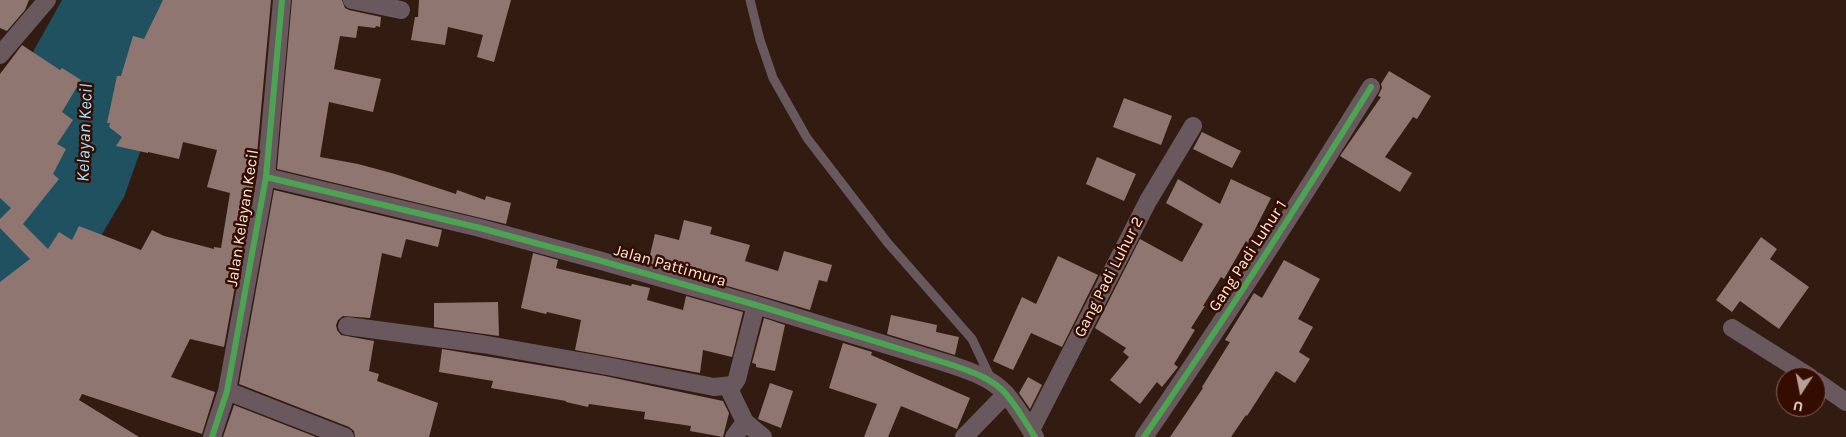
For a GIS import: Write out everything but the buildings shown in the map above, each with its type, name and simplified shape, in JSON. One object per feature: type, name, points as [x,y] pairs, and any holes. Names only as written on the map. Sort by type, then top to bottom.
[{"type":"street","points":[[0,55],[47,0]]},
{"type":"street","name":"Jalan Kelayan Kecil","points":[[212,437],[227,391],[266,177],[282,0]]},
{"type":"street","points":[[352,0],[401,10]]},
{"type":"street","name":"Gang Padi Luhur 1","points":[[1144,437],[1191,369],[1334,148],[1371,87]]},
{"type":"street","name":"Gang Padi Luhur 2","points":[[1033,434],[1148,201],[1193,126]]},
{"type":"street","name":"Jalan Pattimura","points":[[266,177],[480,228],[756,305],[946,363],[975,374],[999,389],[1033,434]]},
{"type":"street","points":[[347,326],[482,344],[714,387],[728,387],[733,385],[737,379],[756,305]]},
{"type":"street","points":[[1732,328],[1794,367]]},
{"type":"street","points":[[728,387],[744,422],[763,437]]},
{"type":"street","points":[[1826,388],[1846,402]]},
{"type":"street","points":[[964,437],[999,389]]},
{"type":"street","points":[[227,391],[345,437]]},
{"type":"street","points":[[734,437],[744,422]]},
{"type":"lane","points":[[750,0],[772,78],[807,138],[887,242],[972,339],[999,389]]},
{"type":"water","name":"Kelayan Kecil","points":[[62,0],[189,0],[168,73],[124,197],[79,273],[0,317],[0,148],[4,142],[34,50]]},
{"type":"cycle path","points":[[212,437],[227,391],[266,177],[282,0]]},
{"type":"cycle path","points":[[1144,437],[1260,263],[1371,87]]},
{"type":"cycle path","points":[[266,177],[480,228],[598,260],[756,305],[954,366],[978,375],[1000,388],[1014,404],[1035,437]]}]
